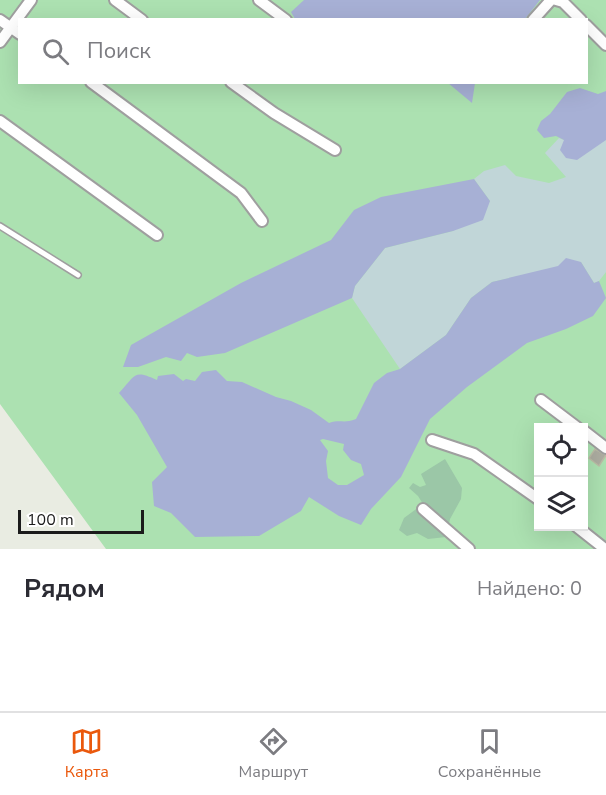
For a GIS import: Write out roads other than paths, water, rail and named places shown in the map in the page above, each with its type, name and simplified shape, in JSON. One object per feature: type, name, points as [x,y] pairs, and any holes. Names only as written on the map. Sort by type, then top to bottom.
[{"type":"street","points":[[22,18],[32,0]]},
{"type":"street","points":[[115,0],[139,18]]},
{"type":"street","points":[[259,0],[283,18]]},
{"type":"street","points":[[535,18],[551,0]]},
{"type":"street","points":[[556,0],[563,2],[579,18]]},
{"type":"street","points":[[0,20],[15,31],[0,42]]},
{"type":"street","points":[[588,27],[606,45]]},
{"type":"street","points":[[94,84],[241,193],[262,221]]},
{"type":"street","points":[[234,84],[274,113],[335,150]]},
{"type":"street","points":[[0,121],[157,235]]},
{"type":"street","points":[[541,400],[571,423]]},
{"type":"street","points":[[588,435],[606,448]]},
{"type":"street","points":[[432,440],[474,454],[534,496]]},
{"type":"street","points":[[423,509],[469,549]]},
{"type":"street","points":[[582,531],[605,549]]},
{"type":"lane","points":[[0,226],[78,275]]},
{"type":"water","points":[[304,0],[540,0],[526,18],[294,18],[291,12]]},
{"type":"water","points":[[449,84],[475,84],[472,103]]},
{"type":"water","points":[[580,88],[598,94],[606,91],[606,140],[577,160],[566,158],[560,150],[564,140],[556,136],[544,138],[537,130],[541,121],[550,114],[567,92]]},
{"type":"water","points":[[474,179],[490,201],[483,220],[453,231],[385,248],[355,286],[352,298],[225,353],[197,357],[187,353],[181,361],[166,357],[138,367],[123,367],[131,345],[241,283],[331,240],[354,210],[381,197]]},
{"type":"water","points":[[566,258],[581,262],[594,283],[599,281],[606,298],[593,316],[566,329],[527,343],[467,387],[430,419],[401,477],[371,509],[361,525],[339,516],[309,497],[301,511],[259,536],[195,537],[171,513],[154,506],[152,482],[167,467],[137,415],[119,393],[135,376],[143,375],[157,380],[158,376],[174,374],[183,381],[186,379],[195,381],[202,372],[216,370],[227,381],[242,382],[291,401],[311,410],[329,423],[356,419],[374,383],[387,373],[400,369],[446,335],[471,298],[492,282],[558,266]],"holes":[[[320,440],[344,444],[343,450],[351,460],[361,464],[364,475],[347,485],[338,485],[328,478],[326,461],[328,451]]]}]
